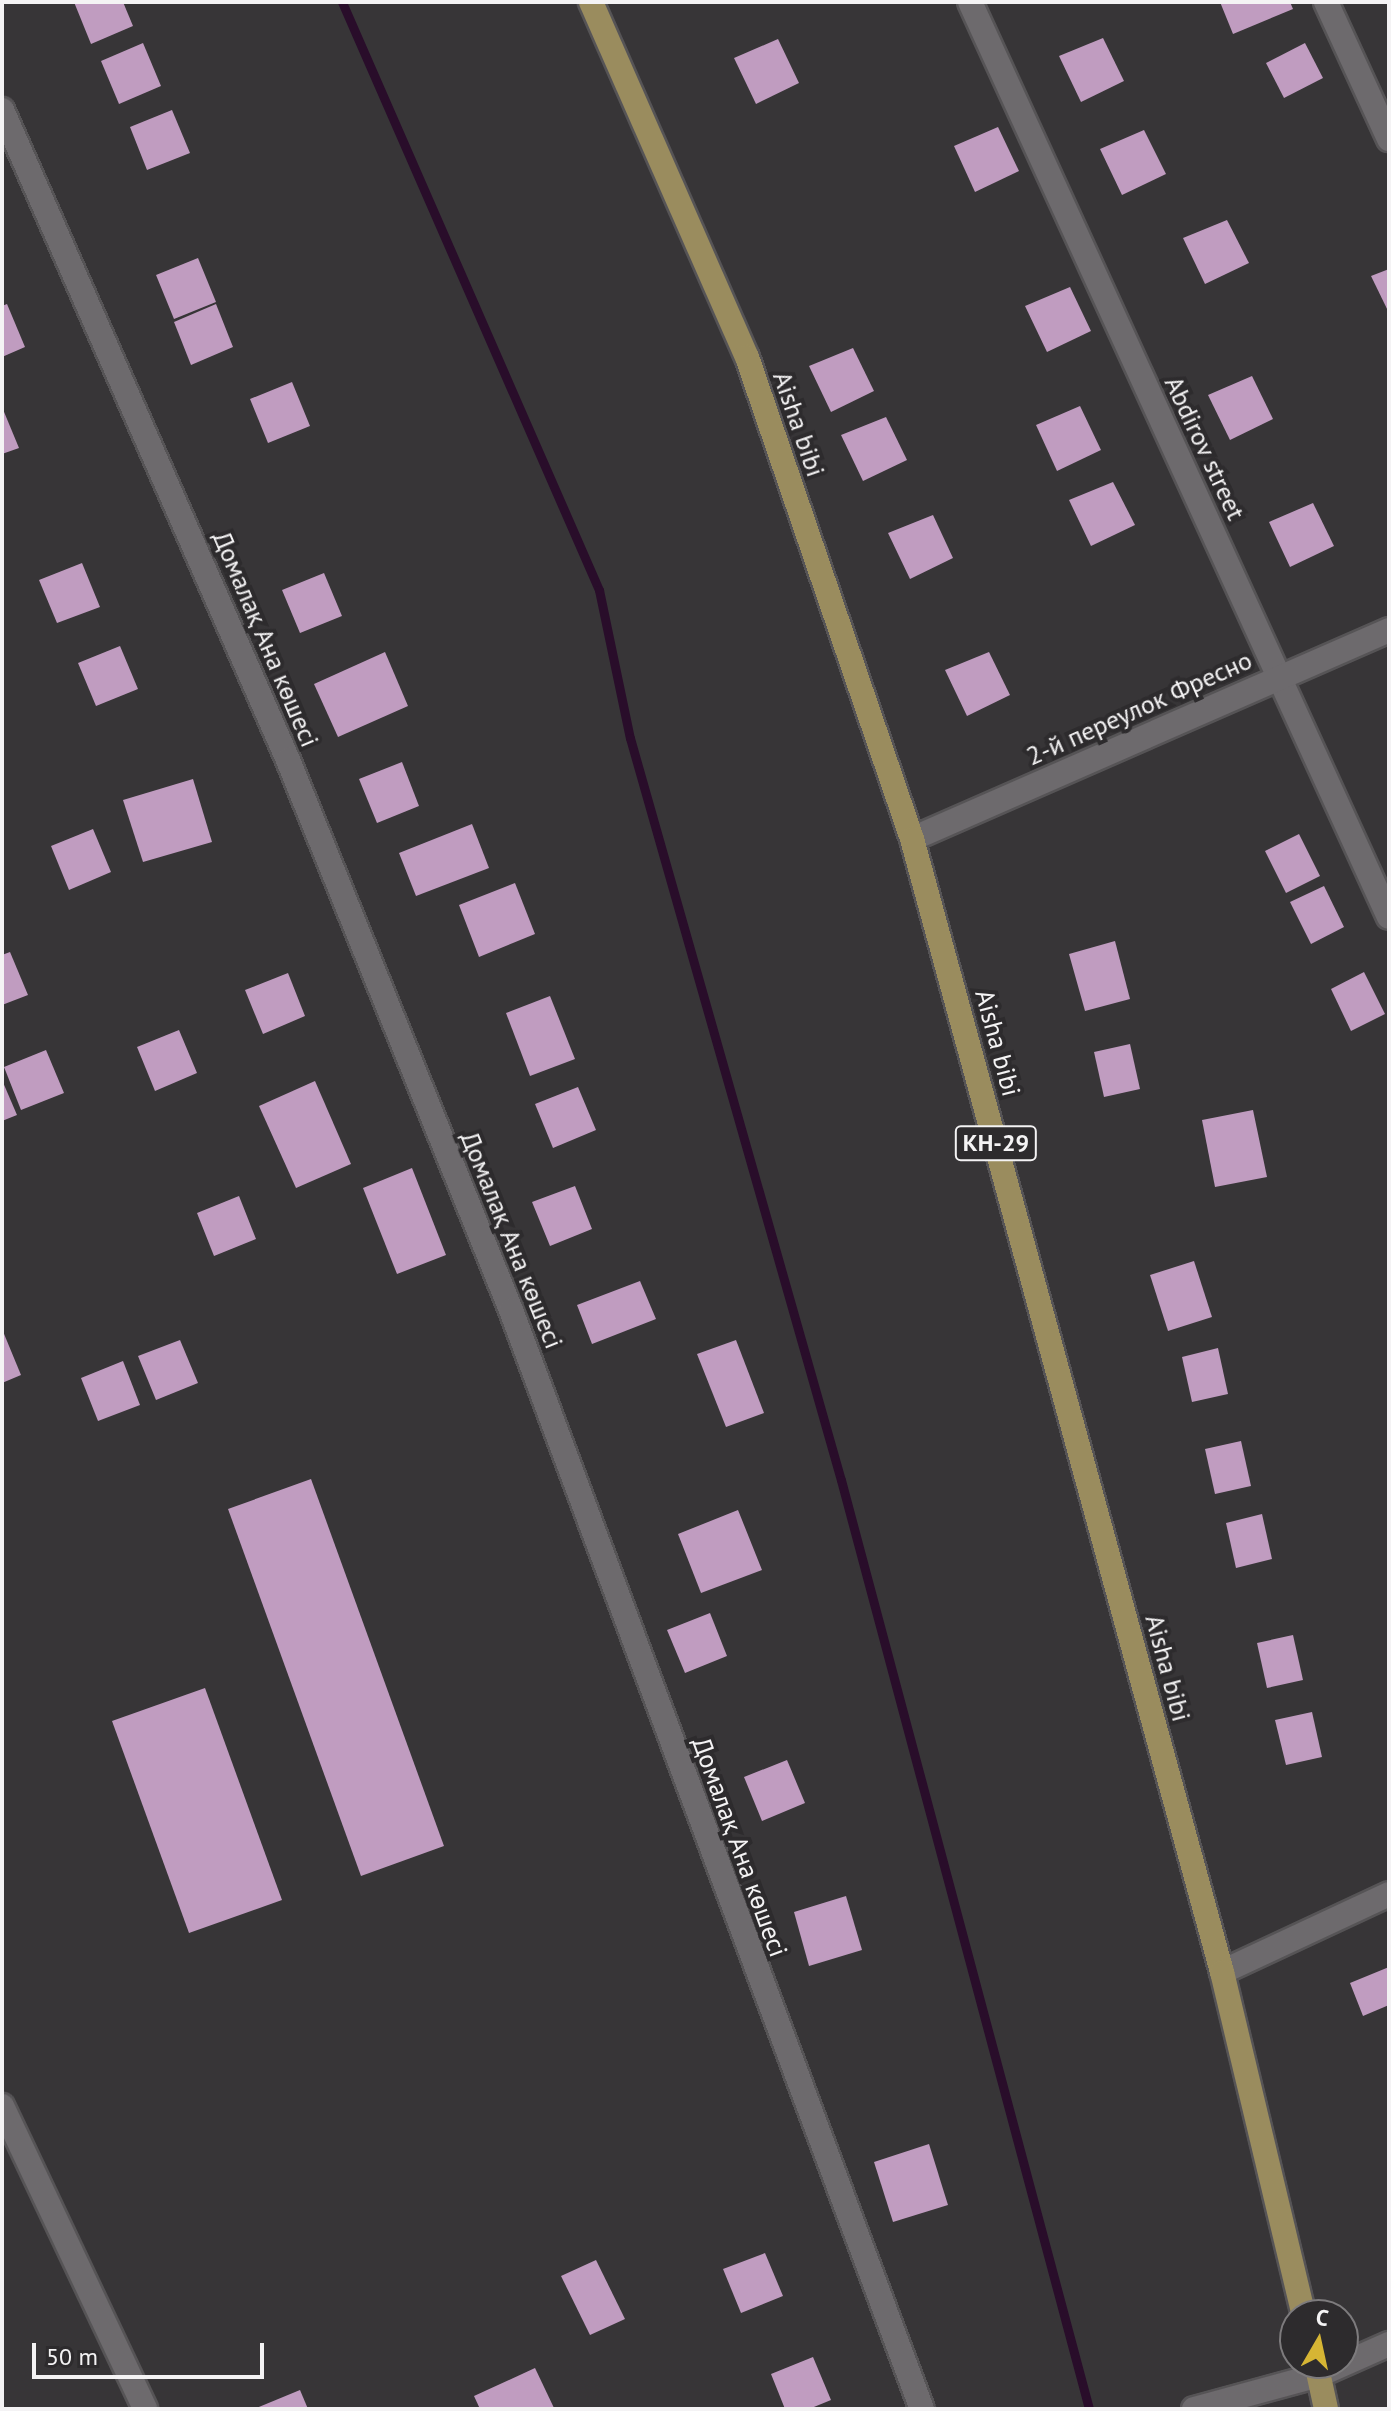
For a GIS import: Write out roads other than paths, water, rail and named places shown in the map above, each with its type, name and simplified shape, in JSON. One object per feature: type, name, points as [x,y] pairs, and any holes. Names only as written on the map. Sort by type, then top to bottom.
[{"type":"main road","name":"Aisha bibi","points":[[591,2],[747,357],[912,839],[1222,1972],[1300,2299]]},
{"type":"main road","points":[[1319,2379],[1326,2409]]},
{"type":"street","name":"Abdirov street","points":[[970,2],[1389,917]]},
{"type":"street","points":[[1326,2],[1389,139]]},
{"type":"street","name":"Домалақ Ана көшесі","points":[[2,110],[288,760],[511,1310],[922,2409]]},
{"type":"street","name":"2-й переулок Фресно","points":[[912,839],[1389,630]]},
{"type":"street","points":[[1222,1972],[1389,1894]]},
{"type":"street","points":[[2,2106],[145,2409]]},
{"type":"street","points":[[1359,2354],[1389,2344]]},
{"type":"street","points":[[1194,2409],[1286,2379]]},
{"type":"waterway","points":[[342,2],[599,590],[630,738],[841,1480],[1089,2409]]}]
